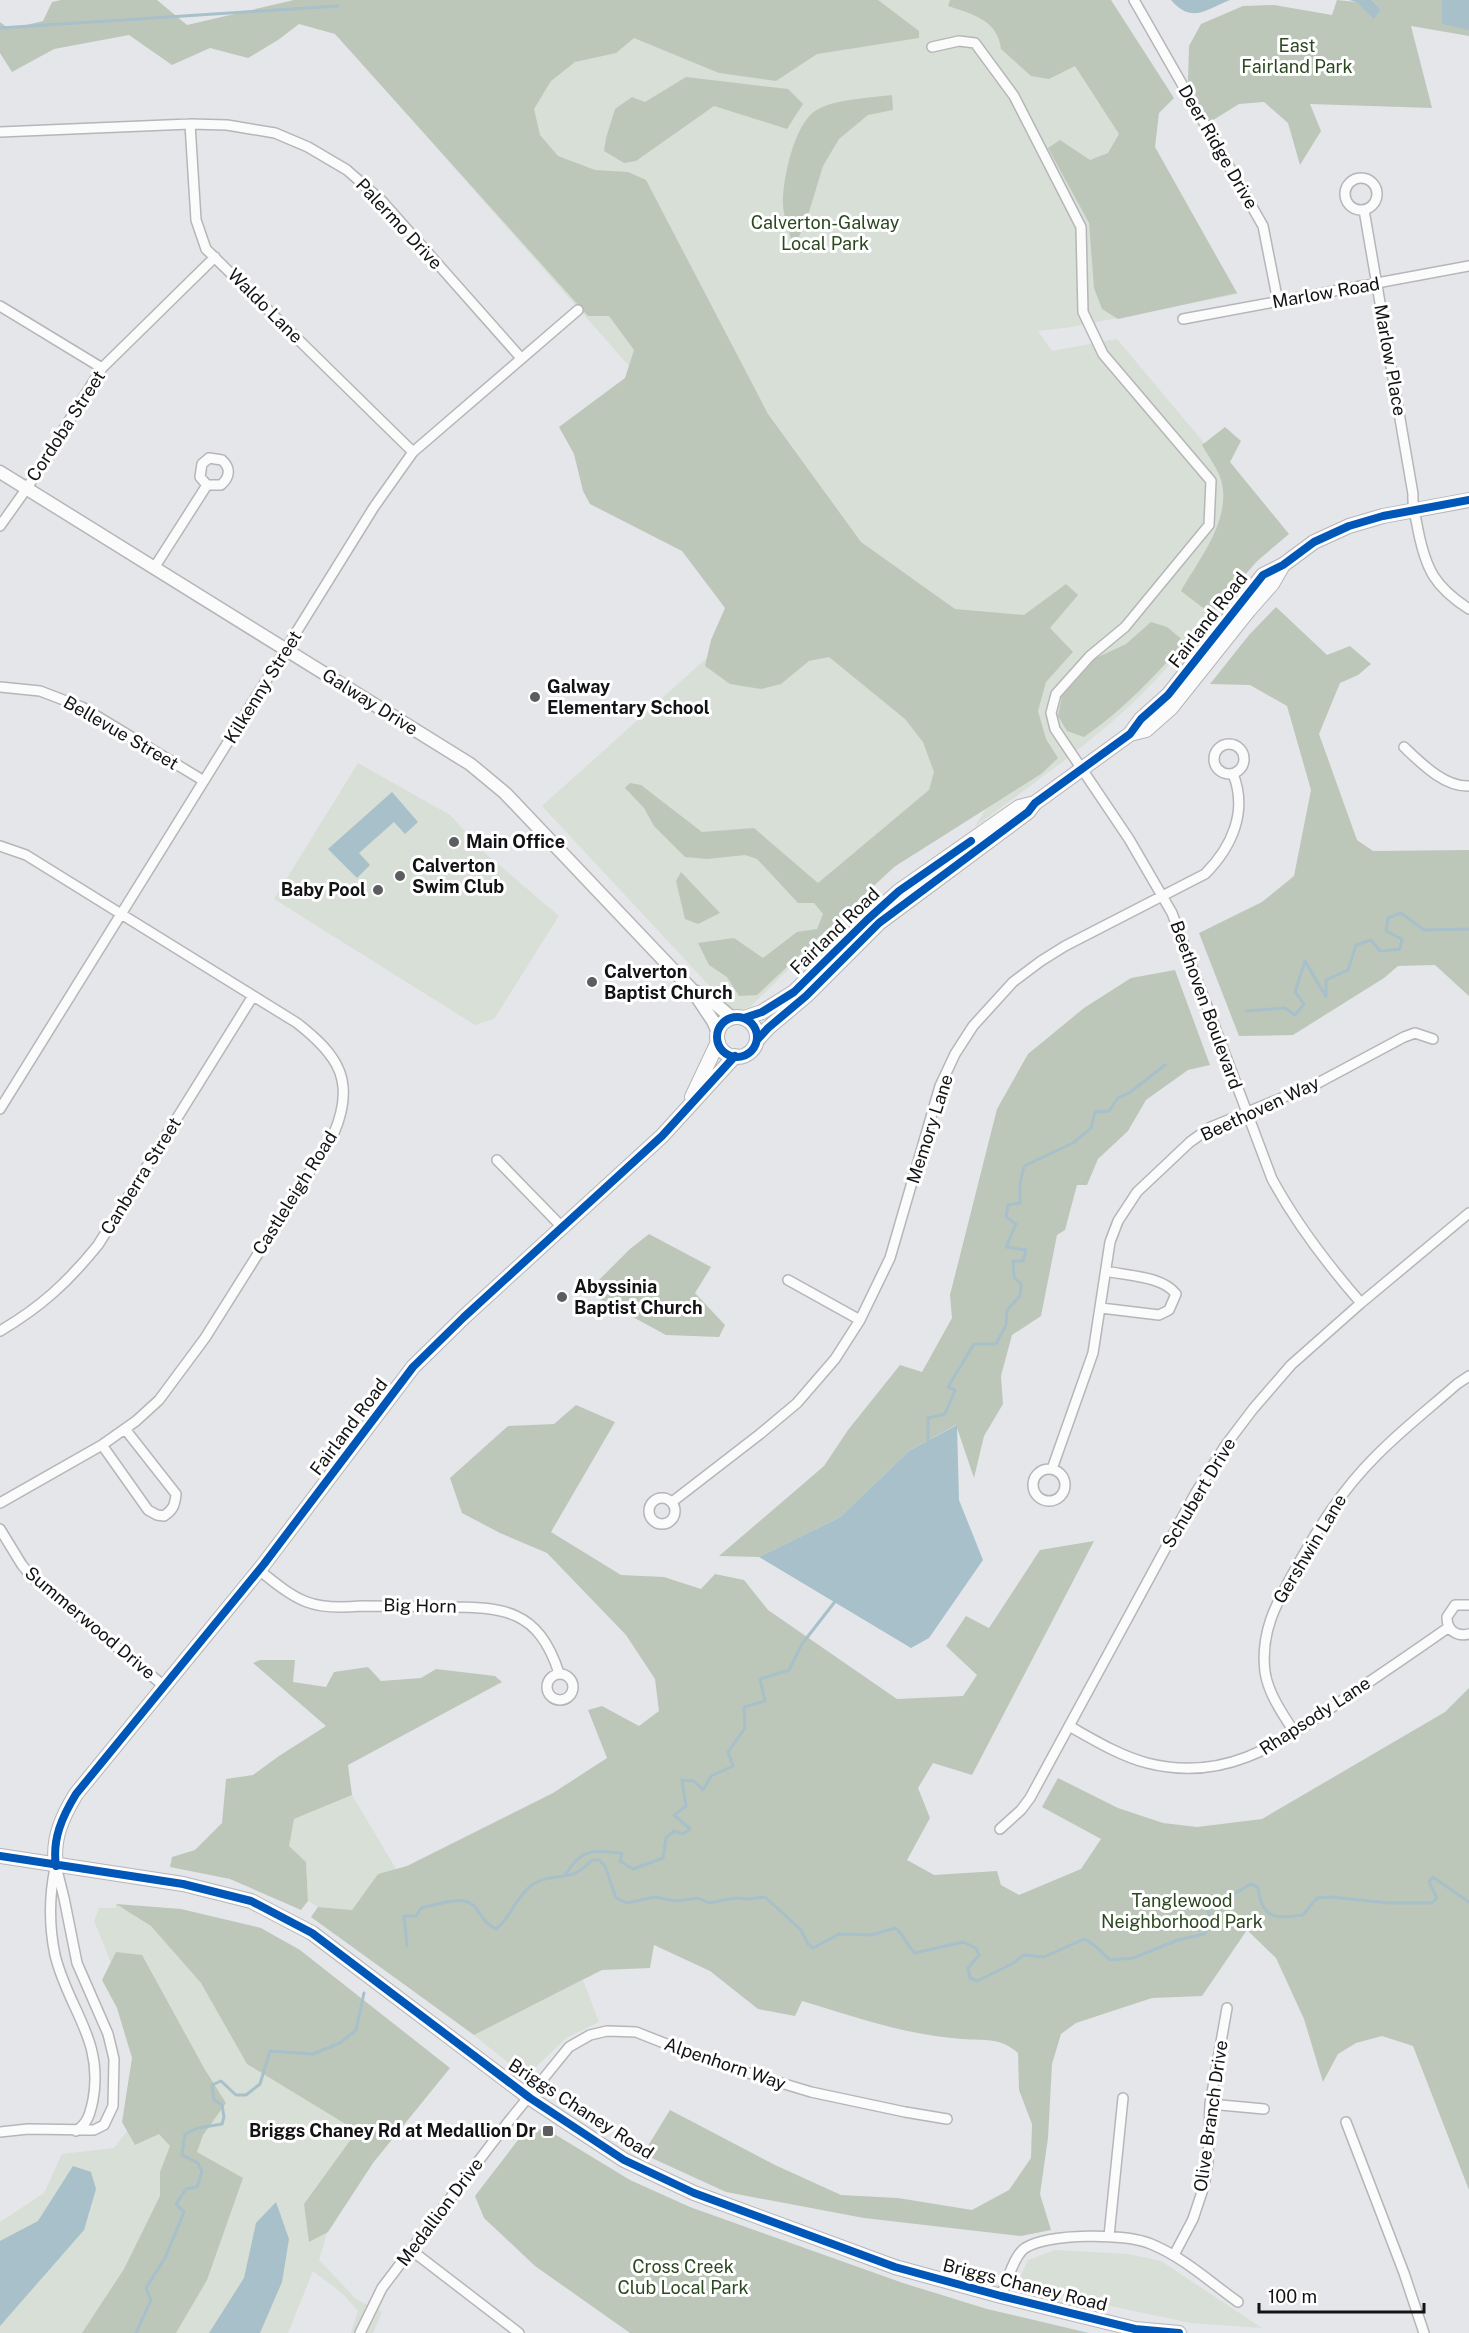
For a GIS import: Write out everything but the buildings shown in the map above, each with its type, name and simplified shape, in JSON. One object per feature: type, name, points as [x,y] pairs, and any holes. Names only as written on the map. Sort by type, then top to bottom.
[{"type":"main road","name":"Fairland Road","points":[[757,1040],[806,996],[879,923],[1028,812],[1035,803],[1130,734],[1146,730],[1171,708],[1272,584],[1283,565],[1314,542],[1349,526],[1383,516],[1469,500]]},
{"type":"main road","name":"Fairland Road","points":[[738,1018],[762,1012],[794,992],[899,891],[1019,807],[1035,803]]},
{"type":"main road","points":[[738,1018],[754,1026],[757,1040],[749,1053],[735,1056],[725,1053],[718,1037],[722,1025],[738,1018]]},
{"type":"main road","name":"Fairland Road","points":[[687,1108],[718,1037]]},
{"type":"main road","name":"Fairland Road","points":[[56,1866],[53,1850],[56,1835],[72,1800],[259,1570],[413,1367],[464,1317],[662,1136],[735,1056]]},
{"type":"main road","name":"Briggs Chaney Road","points":[[0,1856],[183,1884],[251,1901],[312,1933],[530,2098],[624,2160],[694,2193],[778,2226],[895,2266],[1001,2296],[1135,2329],[1179,2333]]},
{"type":"street","name":"Deer Ridge Drive","points":[[1134,0],[1263,226],[1278,302]]},
{"type":"street","name":"Beethoven Boulevard","points":[[932,47],[959,41],[975,43],[1014,96],[1081,227],[1083,312],[1103,354],[1211,481],[1209,525],[1125,627],[1090,656],[1056,694],[1051,713],[1054,729],[1129,839],[1172,913],[1272,1179],[1290,1213],[1319,1254],[1361,1303]]},
{"type":"street","name":"Palermo Drive","points":[[0,132],[190,124],[227,125],[275,134],[308,147],[347,170],[382,201],[521,358]]},
{"type":"street","name":"Waldo Lane","points":[[190,124],[196,220],[206,249],[413,452]]},
{"type":"street","name":"Marlow Place","points":[[1364,210],[1413,494],[1412,510],[1424,557],[1432,576],[1449,596],[1469,609]]},
{"type":"street","name":"Cordoba Street","points":[[0,526],[27,488],[102,368],[215,256]]},
{"type":"street","name":"Marlow Road","points":[[1183,318],[1469,266]]},
{"type":"street","points":[[0,306],[102,368]]},
{"type":"street","name":"Kilkenny Street","points":[[0,1109],[374,507],[413,452],[578,310]]},
{"type":"street","name":"Galway Drive","points":[[0,472],[470,764],[500,788],[693,991],[713,1021],[718,1037]]},
{"type":"street","points":[[154,568],[207,485]]},
{"type":"street","name":"Bellevue Street","points":[[0,687],[40,691],[82,707],[204,782]]},
{"type":"street","points":[[1404,747],[1437,774],[1458,786],[1469,786]]},
{"type":"street","name":"Memory Lane","points":[[672,1502],[797,1403],[835,1359],[861,1320],[890,1258],[940,1086],[955,1054],[973,1026],[1013,981],[1041,960],[1205,874],[1219,860],[1237,824],[1239,805],[1237,785],[1233,774]]},
{"type":"street","name":"Castleleigh Road","points":[[0,846],[26,855],[297,1023],[321,1041],[331,1053],[339,1068],[344,1095],[340,1119],[334,1133],[206,1338],[159,1400],[102,1445],[0,1503]]},
{"type":"street","name":"Galway Drive","points":[[693,991],[738,1018]]},
{"type":"street","name":"Canberra Street","points":[[0,1331],[23,1318],[70,1279],[98,1245],[253,996]]},
{"type":"street","name":"Beethoven Way","points":[[1052,1469],[1093,1353],[1110,1242],[1118,1221],[1137,1192],[1190,1142],[1211,1127],[1318,1083],[1404,1037],[1415,1034],[1433,1039]]},
{"type":"street","points":[[497,1160],[562,1227]]},
{"type":"street","name":"Schubert Drive","points":[[1000,1830],[1030,1798],[1195,1494],[1225,1446],[1253,1409],[1291,1365],[1361,1303],[1468,1216]]},
{"type":"street","points":[[1101,1308],[1159,1315],[1169,1310],[1176,1294],[1170,1286],[1160,1282],[1106,1271]]},
{"type":"street","points":[[788,1280],[861,1320]]},
{"type":"street","name":"Gershwin Lane","points":[[1295,1733],[1283,1716],[1266,1672],[1265,1644],[1273,1609],[1318,1528],[1345,1491],[1375,1456],[1469,1376]]},
{"type":"street","points":[[102,1445],[148,1510],[164,1516],[169,1513],[175,1506],[176,1494],[125,1429]]},
{"type":"street","name":"Summerwood Drive","points":[[0,1529],[32,1577],[164,1686]]},
{"type":"street","name":"Big Horn","points":[[259,1570],[289,1595],[316,1606],[340,1608],[361,1606],[489,1607],[511,1612],[539,1634],[553,1655],[559,1673]]},
{"type":"street","name":"Rhapsody Lane","points":[[1069,1726],[1125,1756],[1172,1768],[1202,1768],[1237,1762],[1264,1751],[1295,1733],[1449,1627],[1447,1617],[1451,1609],[1463,1604],[1469,1605]]},
{"type":"street","points":[[1449,1627],[1458,1634],[1469,1634]]},
{"type":"street","points":[[0,2132],[28,2128],[94,2130],[104,2125],[113,2106],[114,2059],[108,2034],[77,1964],[56,1866]]},
{"type":"street","points":[[56,1866],[51,1893],[52,1932],[60,1973],[86,2028],[95,2065],[95,2089],[89,2118],[84,2126],[76,2131]]},
{"type":"street","points":[[52,1932],[71,1929]]},
{"type":"street","name":"Olive Branch Drive","points":[[1174,2255],[1193,2219],[1204,2186],[1208,2162],[1210,2104],[1227,2008]]},
{"type":"street","name":"Alpenhorn Way","points":[[530,2098],[569,2047],[590,2035],[607,2031],[636,2032],[712,2062],[811,2092],[947,2119]]},
{"type":"street","name":"Medallion Drive","points":[[360,2333],[382,2288],[509,2121],[530,2098]]},
{"type":"street","points":[[1109,2235],[1123,2098]]},
{"type":"street","points":[[1210,2104],[1264,2109]]},
{"type":"street","points":[[1346,2122],[1404,2272],[1424,2333]]},
{"type":"street","points":[[1001,2296],[1010,2271],[1024,2248],[1049,2239],[1109,2235],[1149,2243],[1174,2255],[1238,2302]]},
{"type":"street","points":[[411,2250],[519,2333]]},
{"type":"green space","points":[[61,0],[157,0],[187,25],[294,0],[878,0],[919,31],[919,38],[817,54],[776,81],[719,73],[634,38],[616,53],[575,62],[551,81],[534,109],[540,135],[558,156],[595,170],[628,172],[646,180],[768,414],[861,542],[955,609],[1024,615],[1066,584],[1078,595],[1050,628],[1073,652],[1046,682],[1038,711],[1046,739],[1058,758],[1041,774],[894,867],[757,995],[739,996],[727,977],[709,965],[698,943],[734,938],[763,958],[797,932],[817,929],[823,914],[814,903],[798,903],[757,859],[745,855],[707,859],[685,857],[654,826],[644,808],[625,788],[630,783],[641,785],[702,832],[754,828],[818,883],[929,790],[934,772],[923,742],[905,719],[829,657],[809,661],[781,684],[761,689],[730,684],[705,666],[711,640],[725,608],[682,551],[590,504],[583,491],[574,454],[559,427],[625,378],[634,350],[609,316],[588,316],[335,34],[299,24],[248,58],[210,48],[172,65],[129,35],[54,49],[12,72],[0,53],[0,22],[9,29],[43,21],[52,2]]},
{"type":"green space","name":"Calverton-Galway Local Park","points":[[332,0],[1068,0],[1238,294],[1072,327],[1038,331],[1052,351],[1117,339],[1282,536],[1247,573],[1164,671],[1106,727],[975,827],[999,786],[992,778],[866,893],[749,1008],[732,1010],[542,806],[807,568],[318,13]]},
{"type":"green space","points":[[950,0],[1111,0],[1174,98],[1159,113],[1155,147],[1237,293],[1118,319],[1102,309],[1094,288],[1089,223],[1048,148],[1060,140],[1090,160],[1108,153],[1119,134],[1075,66],[1049,79],[1031,76],[1001,49],[995,31],[989,25],[975,15],[948,6]]},
{"type":"green space","name":"East Fairland Park","points":[[1337,0],[1356,2],[1374,18],[1381,10],[1372,0],[1469,0],[1469,36],[1411,26],[1432,108],[1310,104],[1321,131],[1300,165],[1288,123],[1264,102],[1239,104],[1210,122],[1188,81],[1189,46],[1201,24],[1243,6],[1274,5],[1332,15]]},
{"type":"green space","points":[[686,77],[788,89],[803,104],[787,129],[714,106],[636,161],[624,163],[604,151],[615,109],[632,97],[645,102]]},
{"type":"green space","points":[[892,95],[893,110],[868,115],[839,139],[823,166],[794,250],[785,216],[783,195],[787,168],[801,128],[815,111],[823,107],[852,100]]},
{"type":"green space","points":[[1225,427],[1241,441],[1230,462],[1289,534],[1256,562],[1214,610],[1207,611],[1181,591],[1211,540],[1222,512],[1221,478],[1202,445]]},
{"type":"green space","points":[[1276,607],[1327,655],[1350,646],[1371,664],[1358,675],[1340,683],[1319,734],[1357,840],[1373,851],[1469,850],[1469,996],[1435,965],[1398,966],[1384,978],[1293,1035],[1239,1036],[1199,933],[1262,902],[1294,876],[1311,790],[1287,706],[1250,685],[1210,684],[1249,635]]},
{"type":"green space","points":[[1151,622],[1167,627],[1185,642],[1138,692],[1098,727],[1084,737],[1067,731],[1058,716],[1062,696],[1096,658],[1126,644]]},
{"type":"green space","name":"Calverton Swim Club","points":[[358,763],[450,815],[485,853],[559,916],[494,1019],[475,1025],[274,899]]},
{"type":"green space","points":[[681,872],[720,913],[698,924],[685,919],[676,881]]},
{"type":"green space","points":[[1175,970],[1210,1065],[1188,1070],[1146,1100],[1128,1131],[1098,1159],[1087,1185],[1077,1185],[1065,1230],[1057,1235],[1041,1316],[1012,1335],[1001,1376],[1003,1404],[984,1436],[974,1478],[956,1425],[910,1450],[840,1517],[759,1557],[719,1556],[824,1466],[848,1430],[900,1365],[922,1372],[952,1318],[950,1295],[997,1109],[1028,1054],[1084,1008],[1131,978]]},
{"type":"green space","points":[[649,1234],[711,1267],[695,1293],[725,1325],[719,1337],[666,1335],[587,1292],[630,1249]]},
{"type":"green space","name":"Tanglewood Neighborhood Park","points":[[576,1405],[615,1422],[551,1532],[621,1575],[664,1577],[701,1589],[715,1574],[744,1580],[768,1610],[897,1699],[963,1696],[977,1675],[946,1646],[966,1616],[989,1628],[1040,1550],[1094,1541],[972,1775],[933,1763],[918,1788],[930,1818],[907,1860],[934,1875],[997,1871],[1001,1885],[1019,1895],[1081,1869],[1101,1839],[1042,1807],[1058,1778],[1118,1808],[1163,1823],[1197,1827],[1262,1819],[1445,1712],[1469,1688],[1469,2190],[1413,2046],[1382,2036],[1356,2043],[1338,2054],[1323,2082],[1304,2019],[1276,1958],[1247,1930],[1202,1996],[1152,1998],[1076,2023],[1061,2034],[1052,2064],[1048,2138],[1040,2194],[1051,2230],[1021,2236],[864,2218],[726,2192],[643,2154],[670,2110],[775,2165],[841,2195],[898,2198],[972,2210],[1009,2190],[1031,2158],[1032,2124],[1019,2090],[1018,2053],[1005,2044],[921,2034],[802,2001],[795,2016],[758,2009],[710,1971],[654,1945],[650,1968],[602,1970],[474,2035],[311,1917],[318,1907],[352,1910],[378,1874],[407,1866],[553,1793],[607,1758],[588,1710],[602,1706],[639,1726],[659,1711],[655,1679],[626,1635],[547,1553],[500,1533],[462,1513],[450,1478],[508,1426],[554,1424]]},
{"type":"green space","points":[[260,1660],[295,1660],[293,1682],[326,1687],[334,1672],[368,1667],[381,1681],[421,1678],[436,1669],[495,1676],[502,1682],[348,1765],[352,1795],[294,1819],[289,1846],[306,1862],[308,1901],[301,1910],[230,1879],[170,1867],[172,1857],[195,1850],[222,1823],[226,1779],[253,1775],[326,1726],[253,1663]]},
{"type":"green space","points":[[352,1795],[396,1869],[378,1874],[352,1910],[318,1907],[308,1901],[306,1862],[288,1846],[294,1819]]},
{"type":"green space","points":[[116,1904],[123,1909],[154,1910],[358,2131],[319,2260],[356,2299],[382,2312],[373,2333],[351,2333],[358,2311],[343,2294],[313,2271],[288,2333],[0,2333],[0,2222],[44,2193],[62,2154],[114,2148],[136,2120],[144,2065],[125,1997],[94,1921],[99,1908],[116,1908]]},
{"type":"green space","points":[[116,1904],[181,1909],[261,1928],[300,1950],[450,2068],[373,2163],[328,2232],[309,2242],[304,2204],[357,2131],[247,2064],[201,1983],[151,1926]]},
{"type":"green space","points":[[116,1952],[142,1955],[204,2068],[226,2103],[203,2135],[197,2152],[243,2178],[207,2280],[176,2333],[82,2333],[124,2269],[160,2196],[160,2172],[170,2146],[159,2134],[135,2145],[122,2122],[132,2058],[117,2008],[102,1980]]},
{"type":"green space","points":[[583,1980],[599,2022],[566,2038],[534,2069],[518,2071],[474,2035]]},
{"type":"green space","name":"Cross Creek Club Local Park","points":[[528,2127],[551,2132],[630,2180],[690,2207],[903,2283],[987,2309],[1089,2333],[630,2333],[535,2266],[484,2218],[475,2196]]},
{"type":"green space","points":[[1055,2250],[1128,2254],[1161,2261],[1262,2328],[1191,2323],[1025,2288],[1021,2275],[1028,2260]]},
{"type":"water","points":[[1171,0],[1230,0],[1206,11],[1192,13],[1186,12]]},
{"type":"water","points":[[1349,0],[1372,0],[1381,10],[1374,19],[1356,2]]},
{"type":"water","points":[[1442,0],[1469,0],[1469,30],[1442,24]]},
{"type":"water","points":[[392,792],[418,822],[405,834],[394,822],[359,853],[370,865],[357,878],[328,849]]},
{"type":"water","points":[[957,1425],[959,1500],[983,1560],[929,1638],[911,1648],[759,1557],[840,1517],[910,1450]]},
{"type":"water","points":[[73,2166],[91,2172],[96,2189],[84,2230],[0,2326],[0,2241],[38,2221]]},
{"type":"water","points":[[276,2202],[289,2239],[282,2282],[260,2333],[209,2333],[244,2278],[256,2223]]},
{"type":"waterway","points":[[0,28],[338,6]]},
{"type":"waterway","points":[[1246,1011],[1285,1008],[1295,1015],[1304,1004],[1295,992],[1305,961],[1326,997],[1326,980],[1348,970],[1356,945],[1371,940],[1380,951],[1400,949],[1402,939],[1386,931],[1388,918],[1401,913],[1424,930],[1469,929]]},
{"type":"waterway","points":[[928,1444],[928,1418],[945,1414],[955,1390],[948,1387],[974,1344],[996,1344],[1006,1325],[1007,1310],[1020,1296],[1021,1284],[1014,1277],[1013,1261],[1023,1261],[1026,1250],[1006,1247],[1016,1224],[1006,1217],[1008,1205],[1020,1203],[1020,1184],[1024,1166],[1073,1143],[1091,1128],[1095,1112],[1109,1111],[1118,1098],[1129,1093],[1165,1065]]},
{"type":"waterway","points":[[565,1875],[577,1859],[589,1853],[622,1853],[620,1861],[633,1869],[663,1858],[666,1838],[674,1831],[683,1834],[690,1829],[674,1815],[686,1806],[682,1780],[694,1781],[703,1790],[711,1776],[733,1766],[728,1752],[745,1728],[744,1707],[765,1701],[760,1679],[789,1670],[802,1644],[837,1599]]},
{"type":"waterway","points":[[407,1946],[404,1916],[416,1916],[421,1908],[450,1901],[465,1901],[476,1908],[487,1923],[496,1929],[532,1885],[547,1879],[576,1873],[592,1860],[599,1860],[605,1866],[616,1898],[627,1903],[655,1897],[676,1901],[698,1898],[709,1903],[735,1898],[765,1897],[801,1930],[808,1944],[813,1948],[839,1934],[871,1935],[895,1928],[915,1953],[963,1942],[976,1948],[979,1955],[968,1968],[970,1978],[977,1981],[1012,1964],[1024,1955],[1044,1957],[1084,1939],[1110,1960],[1133,1958],[1178,1940],[1204,1934],[1211,1926],[1207,1907],[1209,1900],[1228,1897],[1251,1884],[1258,1887],[1262,1905],[1266,1910],[1271,1914],[1284,1917],[1303,1915],[1317,1898],[1331,1897],[1389,1903],[1432,1903],[1437,1898],[1429,1882],[1433,1877],[1469,1902]]},
{"type":"waterway","points":[[136,2333],[151,2300],[146,2288],[165,2258],[184,2212],[176,2204],[186,2189],[197,2187],[202,2172],[198,2163],[182,2155],[185,2134],[198,2128],[222,2124],[224,2117],[222,2105],[214,2100],[212,2085],[221,2081],[236,2095],[246,2095],[260,2084],[270,2051],[313,2054],[340,2043],[356,2030],[364,1993]]},
{"type":"cycle path","points":[[757,1040],[806,996],[879,923],[1028,812],[1035,803],[1130,734],[1141,719],[1168,695],[1263,575],[1283,565],[1314,542],[1349,526],[1383,516],[1469,500]]},
{"type":"cycle path","points":[[744,1018],[762,1012],[794,992],[899,891],[971,841]]},
{"type":"cycle path","points":[[737,1017],[751,1023],[757,1037],[751,1051],[737,1057],[723,1051],[717,1037],[723,1023],[737,1017]]},
{"type":"cycle path","points":[[56,1866],[55,1847],[59,1828],[76,1794],[264,1564],[413,1367],[464,1317],[662,1136],[735,1056]]},
{"type":"cycle path","points":[[0,1856],[183,1884],[251,1901],[312,1933],[530,2098],[624,2160],[694,2193],[895,2267],[1135,2329],[1179,2333]]},
{"type":"place","name":"Galway Elementary School","points":[[535,697]]},
{"type":"place","name":"Main Office","points":[[454,842]]},
{"type":"place","name":"Calverton Swim Club","points":[[400,876]]},
{"type":"place","name":"Baby Pool","points":[[378,890]]},
{"type":"place","name":"Calverton Baptist Church","points":[[592,982]]},
{"type":"place","name":"Abyssinia Baptist Church","points":[[562,1297]]},
{"type":"place","name":"Briggs Chaney Rd at Medallion Dr","points":[[548,2131]]}]
